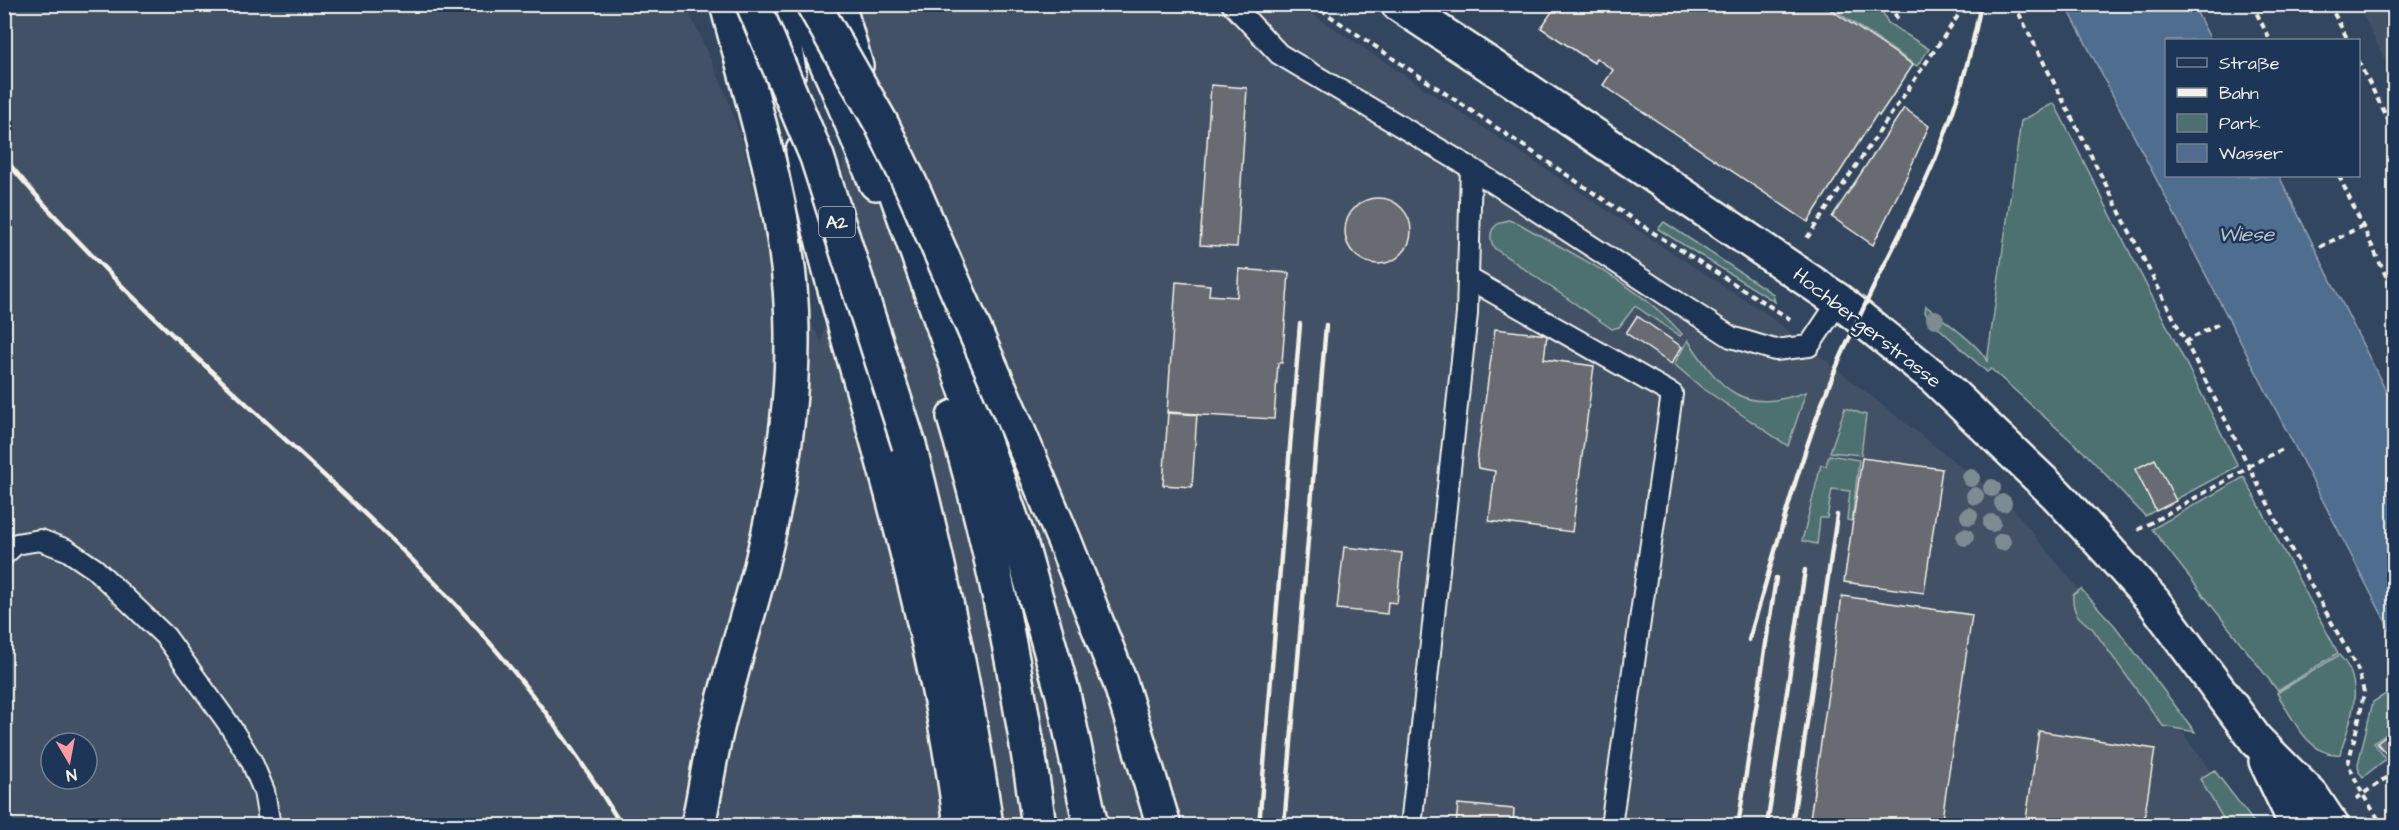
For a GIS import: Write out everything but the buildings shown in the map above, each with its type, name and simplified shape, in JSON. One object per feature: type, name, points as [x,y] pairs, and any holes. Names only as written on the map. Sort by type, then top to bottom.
[{"type":"main road","points":[[698,825],[714,741],[772,518],[786,442],[792,354],[791,305],[781,219],[727,4]]},
{"type":"main road","name":"A2","points":[[753,4],[817,157],[909,445],[949,608],[976,750],[986,825]]},
{"type":"main road","points":[[777,4],[810,189],[837,298],[901,528],[939,690],[961,825]]},
{"type":"main road","name":"A2","points":[[801,4],[872,172],[934,348],[959,432],[1002,606],[1028,745],[1040,825]]},
{"type":"main road","points":[[813,4],[881,123],[976,332],[1097,623],[1134,725],[1164,825]]},
{"type":"main road","points":[[838,4],[884,159],[1022,549],[1063,694],[1091,825]]},
{"type":"main road","name":"Hochbergerstrasse","points":[[1398,4],[1788,266],[1839,302],[1935,378],[2056,494],[2154,602],[2256,740],[2312,796],[2332,825]]},
{"type":"main road","name":"Hochbergerstrasse","points":[[2256,740],[2297,825]]},
{"type":"lane","points":[[1232,4],[1279,54],[1471,168],[1731,337],[1775,350],[1809,346],[1839,302]]},
{"type":"lane","points":[[1411,825],[1467,314],[1471,168]]},
{"type":"lane","points":[[1468,278],[1671,394],[1611,825]]},
{"type":"lane","points":[[4,555],[16,544],[40,540],[67,550],[95,569],[166,637],[228,723],[251,760],[264,791],[270,825]]},
{"type":"path","points":[[1312,4],[1649,230],[1816,336]]},
{"type":"path","points":[[1890,4],[1898,20]]},
{"type":"path","points":[[1788,266],[1966,4]]},
{"type":"path","points":[[2014,4],[2291,549],[2358,670],[2364,692],[2348,764],[2363,795],[2383,825]]},
{"type":"path","points":[[2252,4],[2270,39]]},
{"type":"path","points":[[2329,4],[2347,39]]},
{"type":"path","points":[[2360,65],[2394,131]]},
{"type":"path","points":[[2338,177],[2394,293]]},
{"type":"path","points":[[2320,248],[2362,226]]},
{"type":"path","points":[[2185,342],[2220,323]]},
{"type":"path","points":[[2106,548],[2283,449]]},
{"type":"shaded area","points":[[5,4],[686,5],[726,94],[743,144],[762,222],[822,344],[862,5],[1299,5],[1764,312],[2010,505],[2084,596],[2229,797],[2246,826],[5,826]]},
{"type":"shaded area","points":[[2358,5],[2394,5],[2394,77],[2384,58]]},
{"type":"green space","points":[[1827,5],[1879,5],[1888,23],[1929,49],[1917,66]]},
{"type":"green space","points":[[2054,103],[2238,466],[2145,516],[2087,455],[1991,369],[1987,372],[1929,319],[1925,312],[1926,306],[1969,340],[1984,355],[1987,362],[2021,121]]},
{"type":"green space","points":[[1508,220],[1518,223],[1605,272],[1646,300],[1682,334],[1680,336],[1635,306],[1619,327],[1612,329],[1494,248],[1491,238],[1492,230],[1498,224]]},
{"type":"green space","points":[[1664,222],[1773,294],[1775,302],[1658,229]]},
{"type":"green space","points":[[1688,340],[1712,373],[1736,394],[1765,401],[1806,392],[1788,446],[1701,387],[1674,364]]},
{"type":"green space","points":[[1845,408],[1866,415],[1861,455],[1830,452]]},
{"type":"green space","points":[[1829,455],[1859,460],[1852,521],[1847,520],[1850,491],[1832,489],[1827,518],[1820,518],[1817,544],[1802,541],[1821,465],[1826,466]]},
{"type":"green space","points":[[2244,477],[2338,653],[2278,691],[2152,529]]},
{"type":"green space","points":[[2081,589],[2115,626],[2195,732],[2163,726],[2092,628],[2077,614],[2073,595]]},
{"type":"green space","points":[[2339,655],[2347,666],[2354,690],[2354,703],[2340,754],[2319,749],[2310,742],[2295,723],[2277,693]]},
{"type":"green space","points":[[2394,689],[2394,728],[2374,743],[2386,759],[2363,777],[2359,772],[2358,764],[2373,702]]},
{"type":"green space","points":[[2214,770],[2256,825],[2227,825],[2200,779]]},
{"type":"water","name":"Wiese","points":[[2066,5],[2193,5],[2210,39],[2165,39],[2165,177],[2279,177],[2379,377],[2394,408],[2394,638]]},
{"type":"railway","points":[[1749,640],[1797,476],[1819,411],[1853,330],[1925,182],[1943,139],[1965,72],[1981,4]]},
{"type":"railway","points":[[4,158],[54,216],[107,271],[384,532],[464,613],[537,701],[581,762],[622,826]]},
{"type":"railway","points":[[1259,826],[1300,324]]},
{"type":"railway","points":[[1284,826],[1326,325]]},
{"type":"railway","points":[[1792,826],[1837,515]]},
{"type":"railway","points":[[1767,826],[1805,570]]},
{"type":"railway","points":[[1738,826],[1776,578]]}]
